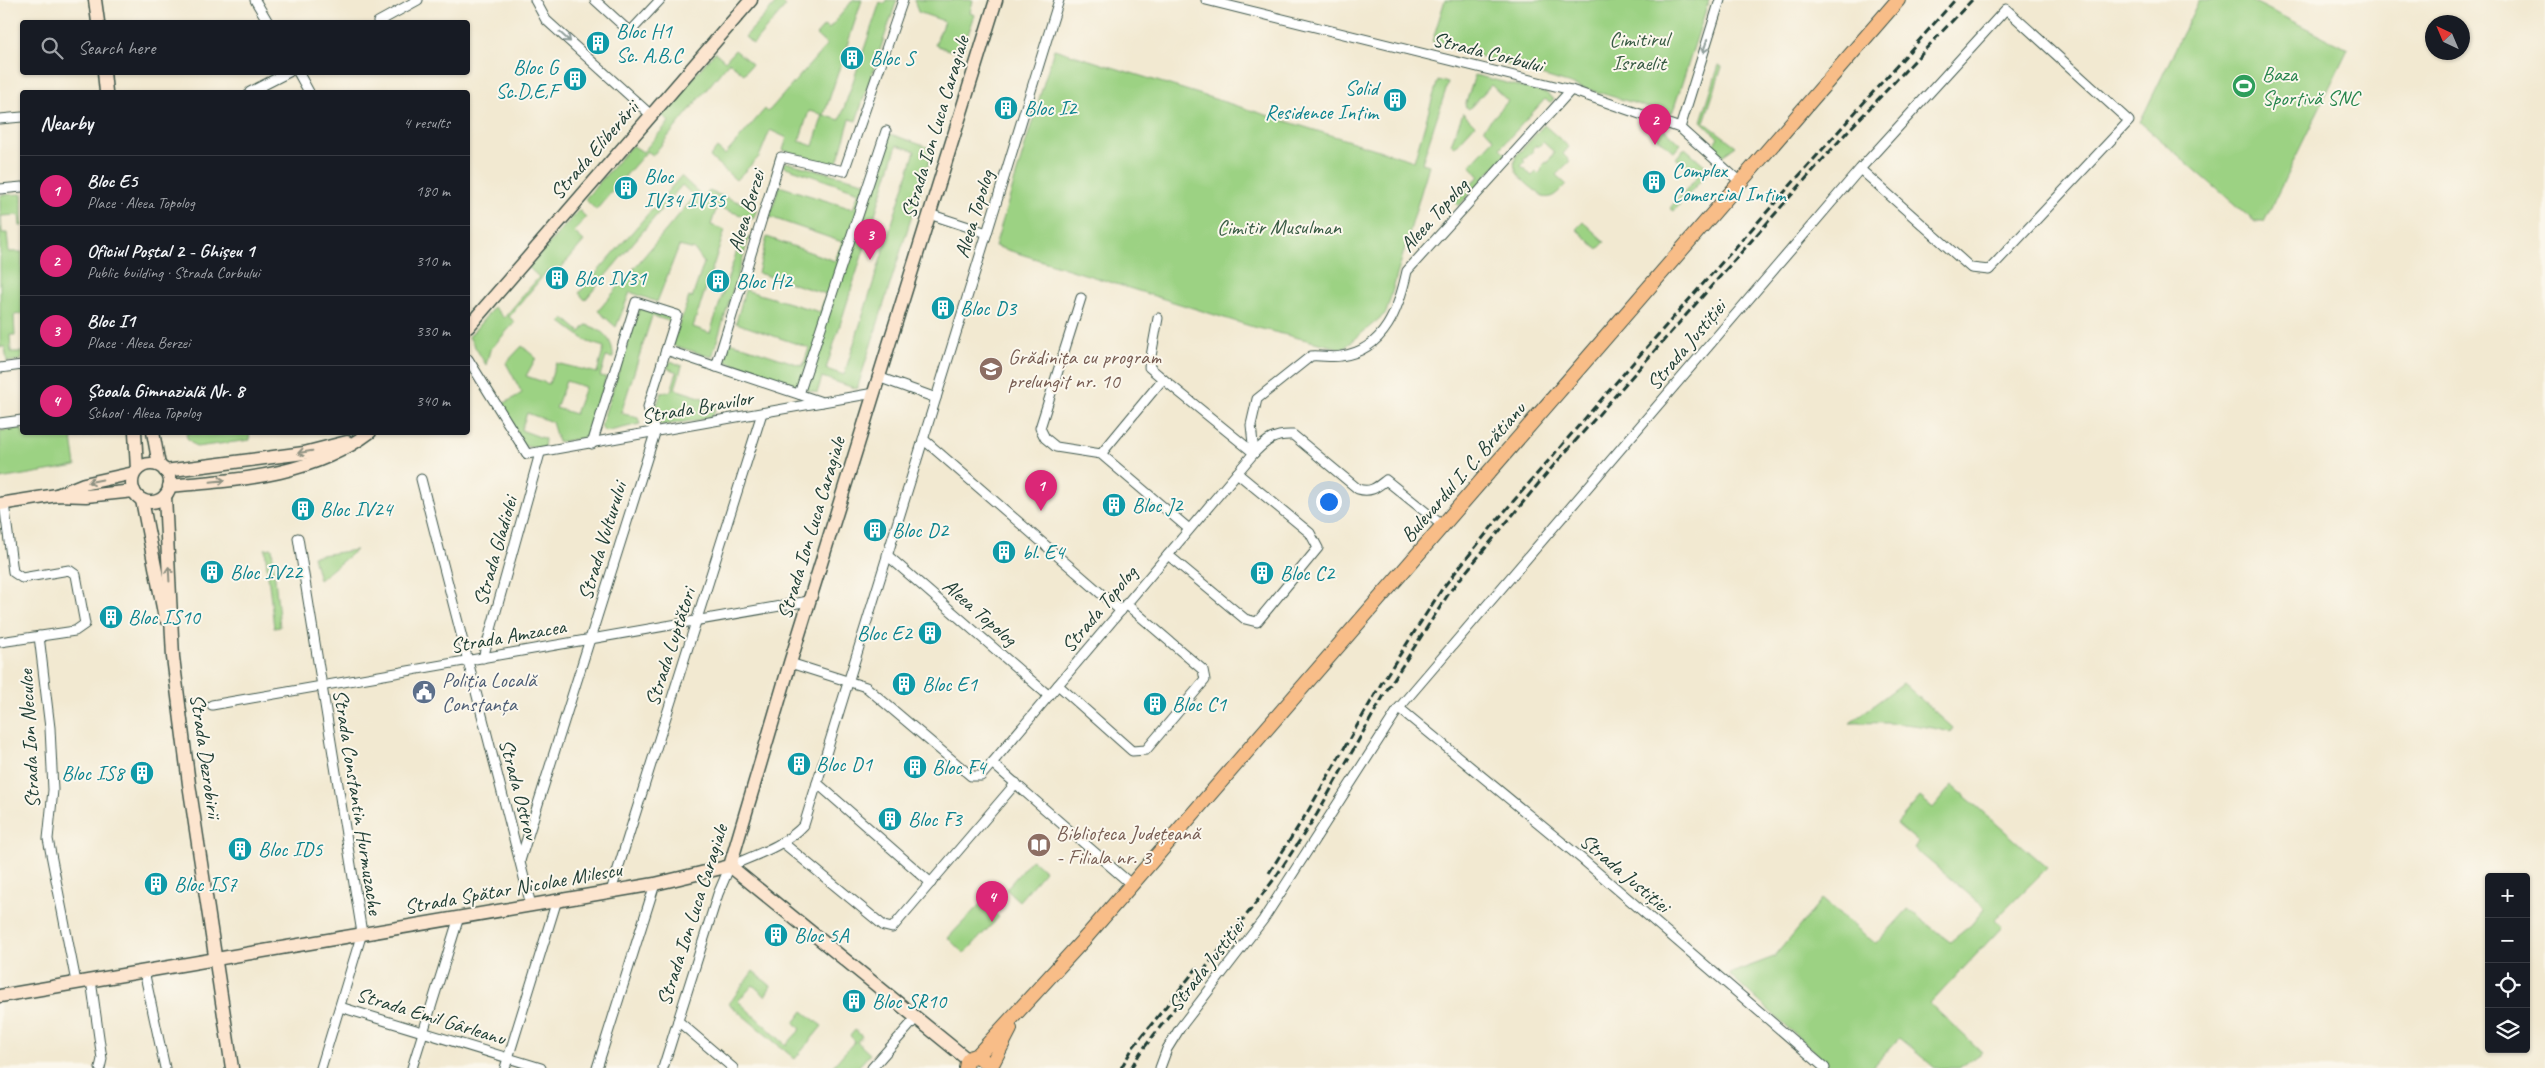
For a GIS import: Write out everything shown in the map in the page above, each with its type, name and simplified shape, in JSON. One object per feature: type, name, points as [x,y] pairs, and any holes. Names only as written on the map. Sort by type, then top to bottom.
[{"type":"main road","name":"Bulevardul I. C. Brătianu","points":[[978,1064],[1898,0]]},
{"type":"main road","name":"Bulevardul I. C. Brătianu","points":[[978,1064],[1010,1029],[1058,970]]},
{"type":"street","points":[[95,0],[98,20]]},
{"type":"street","points":[[255,0],[267,20]]},
{"type":"street","points":[[382,20],[418,0]]},
{"type":"street","points":[[535,0],[546,20],[651,115]]},
{"type":"street","points":[[595,0],[630,32],[660,0]]},
{"type":"street","name":"Strada Eliberării","points":[[470,325],[751,0]]},
{"type":"street","name":"Aleea Berzei","points":[[716,367],[781,157],[844,171],[903,0]]},
{"type":"street","name":"Strada Ion Luca Caragiale","points":[[663,1068],[718,894],[730,866],[809,601],[996,0]]},
{"type":"street","name":"Aleea Topolog","points":[[730,866],[795,835],[804,825],[1059,0]]},
{"type":"street","name":"Strada Corbului","points":[[1206,0],[1571,90],[1680,128],[1740,182]]},
{"type":"street","points":[[1680,128],[1720,0]]},
{"type":"street","name":"Strada Justiției","points":[[1160,1068],[1167,1049],[1180,1028],[1263,920],[1399,708],[1860,169],[2006,10],[2129,121],[1989,270],[1971,268],[1860,169]]},
{"type":"street","points":[[104,75],[106,90]]},
{"type":"street","points":[[254,90],[283,75]]},
{"type":"street","points":[[300,75],[309,90]]},
{"type":"street","name":"Aleea Topolog","points":[[1254,453],[1251,424],[1257,399],[1311,356],[1340,357],[1359,352],[1377,339],[1391,322],[1400,303],[1407,270],[1571,90]]},
{"type":"street","points":[[0,119],[20,117]]},
{"type":"street","points":[[798,394],[886,131]]},
{"type":"street","points":[[0,189],[20,187]]},
{"type":"street","points":[[929,214],[987,233]]},
{"type":"street","points":[[1081,298],[1040,428],[1045,438],[1056,447],[1101,454],[1189,529]]},
{"type":"street","points":[[592,444],[636,302],[677,315],[648,407],[654,433]]},
{"type":"street","points":[[1158,318],[1149,367],[1254,453],[1269,437],[1280,434],[1293,435],[1358,489],[1366,492],[1374,489],[1386,480],[1443,526]]},
{"type":"street","points":[[666,350],[823,402]]},
{"type":"street","name":"Strada Bravilor","points":[[470,362],[527,454],[874,393]]},
{"type":"street","points":[[0,368],[20,365]]},
{"type":"street","points":[[878,377],[936,398]]},
{"type":"street","points":[[1101,454],[1164,379]]},
{"type":"street","name":"Strada Luptători","points":[[611,891],[762,413]]},
{"type":"street","points":[[0,423],[20,420]]},
{"type":"street","name":"Strada Vulturului","points":[[520,861],[654,433]]},
{"type":"street","name":"Strada Dezrobirii","points":[[135,435],[135,472],[132,482],[138,495],[173,657],[232,1068]]},
{"type":"street","name":"Strada Dezrobirii","points":[[154,435],[167,490],[173,657]]},
{"type":"street","points":[[58,495],[84,484],[135,472],[144,465],[162,468],[304,453],[335,446],[361,435]]},
{"type":"street","points":[[0,642],[76,632],[85,624],[76,575],[69,570],[22,578],[13,572],[2,503],[58,495],[138,495],[156,501],[167,490],[307,466],[333,456],[364,435]]},
{"type":"street","points":[[923,438],[1123,607],[1203,670],[1204,680],[1146,750],[1132,751],[1058,685]]},
{"type":"street","name":"Strada Gladiolei","points":[[483,658],[540,453]]},
{"type":"street","name":"Strada Topolog","points":[[848,682],[866,687],[971,776],[981,776],[1254,453]]},
{"type":"street","points":[[1168,555],[1245,619],[1257,622],[1318,548],[1310,534],[1237,473]]},
{"type":"street","name":"Strada Ostrov","points":[[421,479],[531,905]]},
{"type":"street","name":"Strada Constantin Hurmuzache","points":[[298,538],[362,934],[321,1068]]},
{"type":"street","name":"Aleea Topolog","points":[[887,555],[1049,696]]},
{"type":"street","name":"Strada Amzacea","points":[[212,705],[809,601]]},
{"type":"street","name":"Strada Ion Neculce","points":[[39,636],[50,728],[53,790],[48,839],[76,982]]},
{"type":"street","points":[[790,663],[848,682]]},
{"type":"street","name":"Strada Justiției","points":[[1399,708],[1589,865],[1825,1068]]},
{"type":"street","points":[[992,763],[1132,885]]},
{"type":"street","points":[[817,783],[931,883]]},
{"type":"street","points":[[782,842],[884,926],[892,928],[898,924],[1016,783]]},
{"type":"street","points":[[730,866],[978,1064]]},
{"type":"street","name":"Strada Spătar Nicolae Milescu","points":[[0,996],[655,884],[730,866]]},
{"type":"street","points":[[597,1068],[655,884]]},
{"type":"street","points":[[506,1068],[557,900]]},
{"type":"street","points":[[412,1068],[459,917]]},
{"type":"street","points":[[144,971],[165,1068]]},
{"type":"street","points":[[91,980],[102,1059],[100,1068]]},
{"type":"street","name":"Strada Emil Gârleanu","points":[[340,1007],[541,1068]]},
{"type":"street","points":[[872,1068],[917,1016]]},
{"type":"street","points":[[678,1021],[733,1068]]},
{"type":"green space","points":[[776,0],[785,0],[783,3],[786,6],[753,44],[745,37],[777,2]]},
{"type":"green space","points":[[853,0],[862,0],[824,115],[809,111],[799,141],[813,146],[823,115],[840,120],[880,2],[885,4],[886,0],[897,0],[856,121],[850,119],[836,166],[783,150],[787,138],[770,130],[759,157],[736,180],[710,157],[717,148],[725,155],[765,109],[768,112],[827,45],[816,35],[824,26],[829,29]]},
{"type":"green space","points":[[914,0],[973,0],[970,13],[975,15],[961,54],[935,45],[944,21],[918,12]]},
{"type":"green space","name":"Cimitirul Israelit","points":[[1445,0],[1709,0],[1673,111],[1670,114],[1432,42]]},
{"type":"green space","name":"Baza Sportivă SNC","points":[[2199,0],[2250,0],[2348,49],[2264,222],[2255,222],[2140,122]]},
{"type":"green space","name":"Cimitir Musulman","points":[[1054,49],[1414,161],[1438,80],[1448,83],[1422,163],[1429,165],[1386,313],[1343,349],[1250,326],[995,246]]},
{"type":"green space","points":[[735,50],[752,64],[744,74],[729,62],[653,155],[647,151],[596,210],[585,199],[632,145],[643,152],[669,122],[661,114],[715,52],[725,61]]},
{"type":"green space","points":[[1719,65],[1722,67],[1704,122],[1736,146],[1722,156],[1712,147],[1718,138],[1701,121]]},
{"type":"green space","points":[[1475,75],[1546,93],[1554,99],[1550,103],[1545,99],[1500,148],[1506,154],[1459,206],[1455,203],[1479,176],[1470,165],[1494,139],[1484,128],[1508,101],[1491,85],[1469,109],[1465,106]]},
{"type":"green space","points":[[1463,113],[1475,125],[1455,147],[1451,144]]},
{"type":"green space","points":[[1640,122],[1664,129],[1681,144],[1674,152]]},
{"type":"green space","points":[[1544,125],[1569,147],[1563,154],[1570,161],[1556,175],[1566,184],[1553,196],[1543,197],[1518,174],[1514,162],[1516,156]],"holes":[[[1543,142],[1554,152],[1548,163],[1546,162],[1540,168],[1542,170],[1538,174],[1536,172],[1532,176],[1521,166],[1525,162],[1523,160],[1534,151],[1532,149],[1536,145],[1538,147]]]},
{"type":"green space","points":[[890,134],[933,149],[857,389],[822,377],[817,393],[725,361],[730,342],[803,366],[809,348],[736,323],[745,290],[820,312],[826,294],[758,273],[767,237],[835,261],[842,242],[770,217],[779,186],[853,209],[859,192],[783,166],[785,162],[872,184]],"holes":[[[897,145],[915,151],[844,375],[826,369]]]},
{"type":"green space","points":[[1685,148],[1708,168],[1708,172],[1674,211],[1670,208],[1698,176],[1676,158]]},
{"type":"green space","points":[[681,176],[704,198],[709,191],[757,209],[753,219],[717,207],[711,225],[725,230],[693,327],[710,333],[742,235],[749,238],[712,357],[672,345],[689,297],[692,298],[704,263],[695,250],[679,246],[657,302],[630,292],[616,327],[598,311],[694,197],[682,185],[585,300],[579,293]]},
{"type":"green space","points":[[20,194],[20,226],[19,215],[1,216],[2,233],[7,233],[9,252],[20,252],[20,314],[14,315],[15,335],[10,335],[11,352],[20,352],[20,360],[7,362],[5,347],[0,347],[0,195]]},
{"type":"green space","points":[[579,210],[586,217],[574,232],[584,241],[555,275],[548,270],[509,317],[515,322],[490,350],[486,365],[470,336],[494,307],[504,318],[539,277],[528,267]]},
{"type":"green space","points":[[1583,222],[1605,242],[1598,249],[1576,229]]},
{"type":"green space","points":[[640,307],[671,315],[669,321],[652,316],[621,413],[638,418],[640,424],[605,432],[601,427],[603,419]]},
{"type":"green space","points":[[564,318],[580,332],[586,325],[598,329],[612,346],[613,358],[606,357],[600,376],[606,377],[590,437],[558,442],[552,422],[527,413],[521,430],[545,439],[544,449],[523,446],[503,404],[522,393],[506,363],[522,346],[536,358],[526,376],[549,384],[556,363],[597,373],[604,347],[588,342],[561,322]],"holes":[[[566,381],[585,387],[575,414],[556,408]]]},
{"type":"green space","points":[[671,361],[682,366],[675,389],[718,403],[712,418],[663,425],[656,423],[654,414],[661,393],[671,391],[677,372],[667,368]]},
{"type":"green space","points":[[20,428],[20,435],[92,435],[72,438],[76,466],[0,479],[0,431]]},
{"type":"green space","points":[[186,435],[249,435],[250,440],[196,447]]},
{"type":"green space","points":[[272,548],[280,627],[274,628],[265,549]]},
{"type":"green space","points":[[356,550],[319,580],[313,556]]},
{"type":"green space","points":[[1903,683],[1953,728],[1950,732],[1900,724],[1850,723]]},
{"type":"green space","points":[[1952,785],[2047,868],[1995,920],[2002,927],[1930,1004],[1982,1052],[1959,1068],[1935,1068],[1899,1038],[1872,1068],[1832,1068],[1729,974],[1774,957],[1822,899],[1876,944],[1908,909],[1950,942],[1971,925],[1985,908],[1914,848],[1918,842],[1897,824],[1920,797],[1933,808]]},
{"type":"green space","points":[[1032,859],[1045,871],[1019,901],[1006,889]]},
{"type":"green space","points":[[982,902],[999,917],[964,954],[948,938]]},
{"type":"green space","points":[[753,971],[771,986],[765,996],[753,985],[738,1001],[786,1045],[801,1029],[794,1023],[803,1011],[822,1026],[795,1059],[729,1004]]},
{"type":"green space","points":[[855,1030],[862,1036],[857,1042],[870,1054],[857,1068],[831,1068],[855,1041],[850,1036]]},
{"type":"railway","points":[[1269,873],[1308,811],[1381,684],[1442,589],[1498,519],[1639,356],[1955,0]]},
{"type":"railway","points":[[1131,1068],[1140,1053],[1275,878],[1317,814],[1388,688],[1451,590],[1548,472],[1847,132],[1972,0]]},
{"type":"railway","points":[[1121,1068],[1134,1046],[1197,968]]},
{"type":"place","name":"Bloc H1 Sc. A,B,C","points":[[598,43]]},
{"type":"place","name":"Bloc S","points":[[852,58]]},
{"type":"place","name":"Bloc G Sc.D,E,F","points":[[575,79]]},
{"type":"place","name":"Baza Sportivă SNC","points":[[2244,86]]},
{"type":"place","name":"Solid Residence Intim","points":[[1395,100]]},
{"type":"place","name":"Bloc I2","points":[[1006,108]]},
{"type":"place","name":"Oficiul Poștal 2 - Ghișeu 1","points":[[1655,145]]},
{"type":"place","name":"Complex Comercial Intim","points":[[1654,182]]},
{"type":"place","name":"Bloc IV34 IV35","points":[[626,188]]},
{"type":"place","name":"Bloc I1","points":[[870,260]]},
{"type":"place","name":"Bloc IV31","points":[[557,278]]},
{"type":"place","name":"Bloc H2","points":[[718,281]]},
{"type":"place","name":"Bloc D3","points":[[943,308]]},
{"type":"place","name":"Grădinița cu program prelungit nr. 10","points":[[991,369]]},
{"type":"place","name":"Bloc J2","points":[[1114,505]]},
{"type":"place","name":"Bloc IV24","points":[[303,509]]},
{"type":"place","name":"Bloc E5","points":[[1041,511]]},
{"type":"place","name":"Bloc D2","points":[[875,530]]},
{"type":"place","name":"bl. E4","points":[[1004,552]]},
{"type":"place","name":"Bloc IV22","points":[[212,572]]},
{"type":"place","name":"Bloc C2","points":[[1262,573]]},
{"type":"place","name":"Bloc IS10","points":[[111,617]]},
{"type":"place","name":"Bloc E2","points":[[930,633]]},
{"type":"place","name":"Bloc E1","points":[[904,684]]},
{"type":"place","name":"Poliția Locală Constanța","points":[[424,692]]},
{"type":"place","name":"Bloc C1","points":[[1155,704]]},
{"type":"place","name":"Bloc D1","points":[[799,764]]},
{"type":"place","name":"Bloc F4","points":[[915,767]]},
{"type":"place","name":"Bloc IS8","points":[[142,773]]},
{"type":"place","name":"Bloc F3","points":[[890,819]]},
{"type":"place","name":"Biblioteca Județeană - Filiala nr. 3","points":[[1039,845]]},
{"type":"place","name":"Bloc ID5","points":[[240,849]]},
{"type":"place","name":"Bloc IS7","points":[[156,884]]},
{"type":"place","name":"Școala Gimnazială Nr. 8","points":[[992,922]]},
{"type":"place","name":"Bloc 5A","points":[[776,935]]},
{"type":"place","name":"Bloc SR10","points":[[854,1001]]}]
